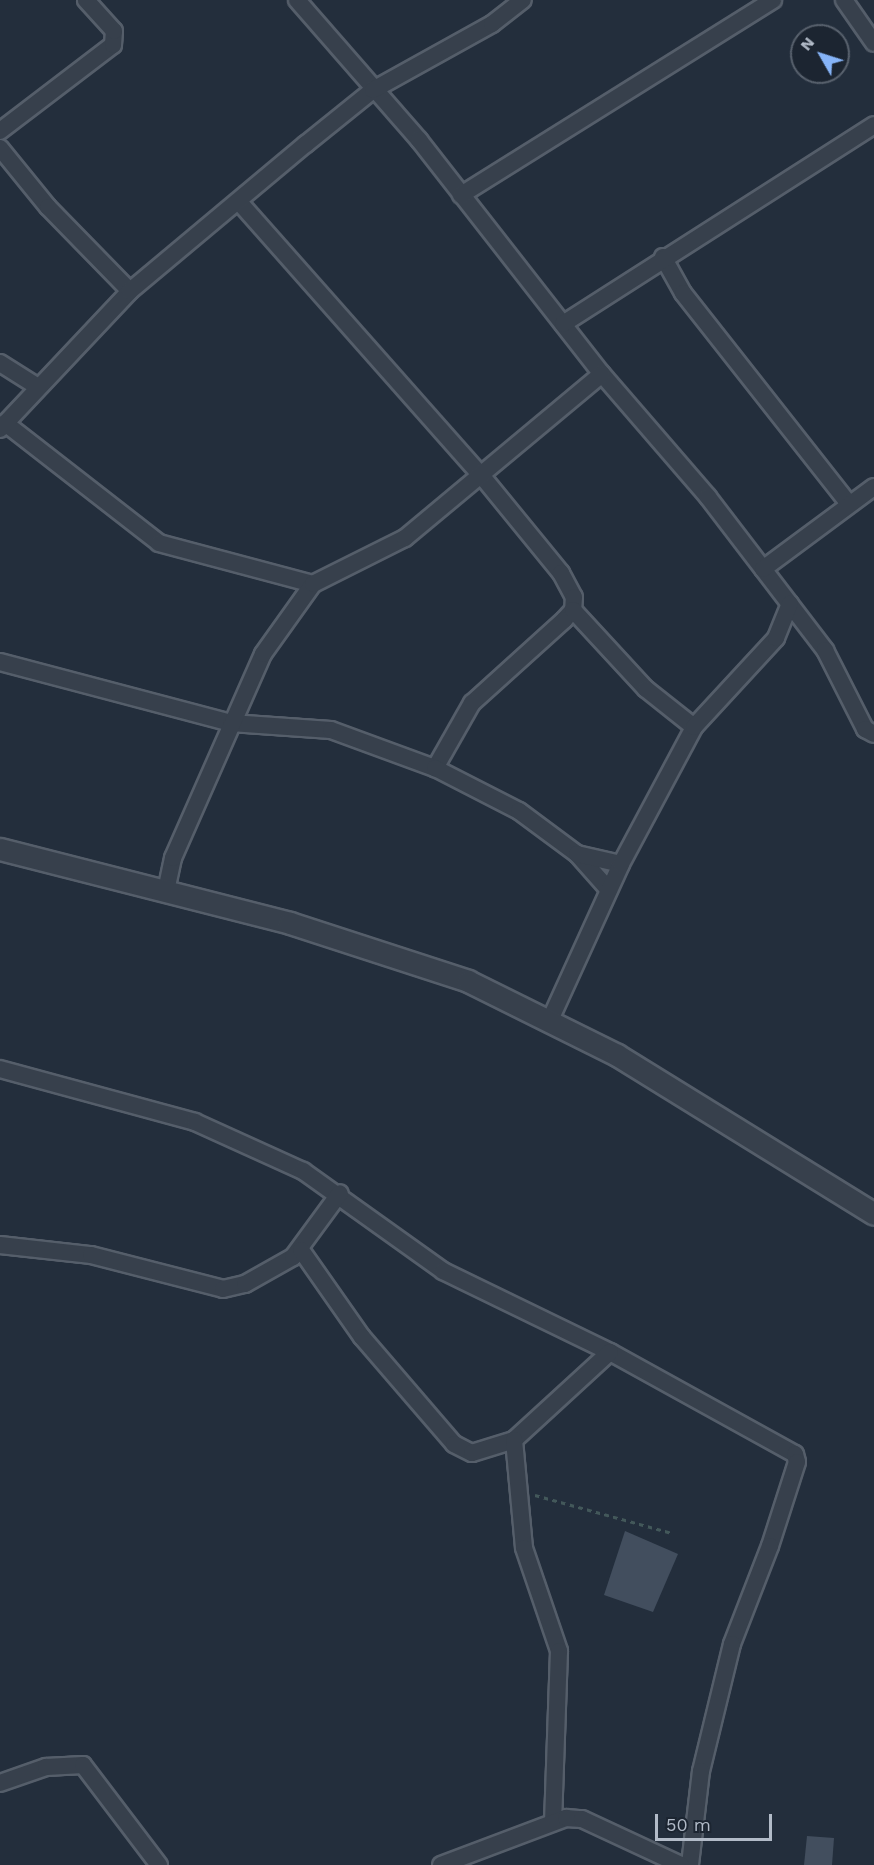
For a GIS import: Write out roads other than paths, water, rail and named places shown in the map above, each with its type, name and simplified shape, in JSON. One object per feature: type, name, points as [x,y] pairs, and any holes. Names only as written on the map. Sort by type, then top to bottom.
[{"type":"street","points":[[0,131],[113,45],[114,31],[86,0]]},
{"type":"street","points":[[297,0],[461,195],[602,374],[763,569],[825,650],[865,729],[874,734]]},
{"type":"street","points":[[313,584],[159,543],[3,426],[130,291],[373,90],[492,24],[523,0]]},
{"type":"street","points":[[461,195],[773,0]]},
{"type":"street","points":[[844,0],[874,43]]},
{"type":"street","points":[[562,324],[663,257],[874,125]]},
{"type":"street","points":[[0,148],[48,207],[130,291]]},
{"type":"street","points":[[240,202],[481,475],[561,573],[574,597],[573,610],[472,703],[435,768]]},
{"type":"street","points":[[663,257],[683,293],[849,504]]},
{"type":"street","points":[[0,363],[38,387]]},
{"type":"street","points":[[166,891],[173,858],[263,654],[313,584],[396,544],[602,374]]},
{"type":"street","points":[[763,569],[874,487]]},
{"type":"street","points":[[550,1020],[621,864],[694,727],[776,638],[790,604]]},
{"type":"street","points":[[573,610],[646,689],[694,727]]},
{"type":"street","points":[[776,638],[808,628]]},
{"type":"street","points":[[0,662],[231,723],[331,730],[435,768],[496,796],[577,854],[609,890]]},
{"type":"street","points":[[0,849],[290,923],[468,981],[550,1020],[723,1116],[874,1214]]},
{"type":"street","points":[[577,854],[621,864]]},
{"type":"street","points":[[0,1069],[195,1122],[303,1171],[340,1193],[443,1271],[610,1352],[788,1447],[797,1462],[732,1644],[701,1771],[690,1865]]},
{"type":"street","points":[[0,1245],[91,1255],[223,1289],[245,1284],[301,1250],[340,1193]]},
{"type":"street","points":[[301,1250],[362,1337],[454,1444],[472,1454],[514,1440],[610,1352]]},
{"type":"street","points":[[514,1440],[524,1548],[559,1651],[553,1821]]},
{"type":"street","points":[[0,1783],[46,1767],[83,1766],[159,1865]]},
{"type":"street","points":[[441,1865],[553,1821],[582,1820],[681,1865]]}]
